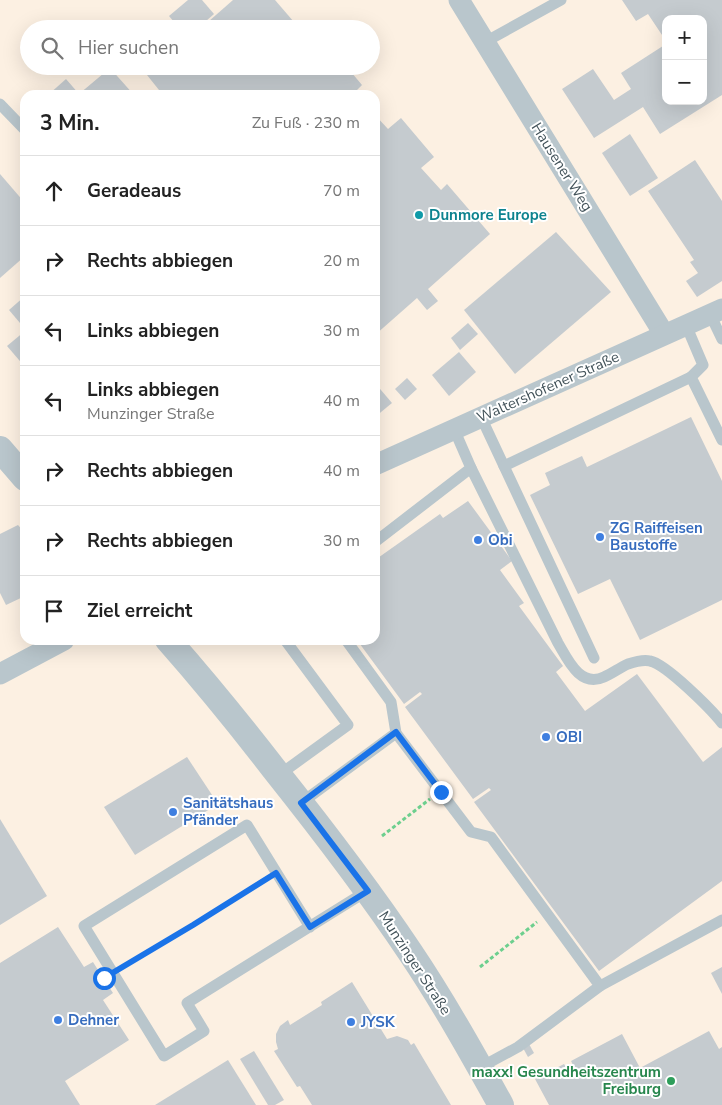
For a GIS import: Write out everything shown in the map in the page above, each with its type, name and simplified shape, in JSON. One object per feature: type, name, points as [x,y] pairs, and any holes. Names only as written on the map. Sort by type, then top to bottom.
[{"type":"street","name":"Hausener Weg","points":[[459,0],[664,334]]},
{"type":"street","name":"Waltershofener Straße","points":[[380,463],[716,312]]},
{"type":"street","points":[[0,450],[20,472]]},
{"type":"street","points":[[0,674],[55,645]]},
{"type":"street","name":"Munzinger Straße","points":[[172,645],[279,775],[368,891],[410,953],[481,1067],[501,1105]]},
{"type":"lane","points":[[485,42],[561,0]]},
{"type":"lane","points":[[0,104],[20,125]]},
{"type":"lane","points":[[716,312],[722,339]]},
{"type":"lane","points":[[504,466],[691,377],[703,365],[686,325]]},
{"type":"lane","points":[[691,377],[722,440]]},
{"type":"lane","points":[[481,417],[594,658]]},
{"type":"lane","points":[[454,429],[471,468],[572,667],[584,678],[593,680],[604,677],[635,661],[651,661],[672,674],[722,723]]},
{"type":"lane","points":[[380,538],[471,468]]},
{"type":"lane","points":[[279,775],[348,725],[289,645]]},
{"type":"lane","points":[[350,645],[391,702],[396,732],[471,832],[491,837],[600,986]]},
{"type":"lane","points":[[301,803],[396,732]]},
{"type":"lane","points":[[310,927],[247,826],[84,926],[164,1056],[204,1031],[187,1003],[310,927],[368,891]]},
{"type":"lane","points":[[481,1067],[518,1047],[600,986],[722,920]]},
{"type":"path","points":[[382,836],[441,792]]},
{"type":"path","points":[[112,974],[276,873]]},
{"type":"path","points":[[480,967],[547,914]]},
{"type":"shaded area","points":[[0,0],[722,0],[722,1105],[0,1105]]},
{"type":"building","points":[[188,0],[202,0],[214,14],[207,20],[172,20],[169,16]]},
{"type":"building","points":[[233,0],[275,0],[292,20],[210,20]]},
{"type":"building","points":[[622,0],[722,0],[722,95],[707,104],[707,15],[662,15],[662,35],[648,14],[636,21]]},
{"type":"building","points":[[662,47],[662,105],[706,105],[660,134],[643,107],[594,138],[562,89],[593,69],[614,100],[631,89],[621,73]]},
{"type":"building","points":[[102,75],[116,75],[130,90],[84,90]]},
{"type":"building","points":[[147,75],[354,75],[362,85],[357,90],[159,90]]},
{"type":"building","points":[[66,79],[76,90],[54,90]]},
{"type":"building","name":"Dunmore Europe","points":[[401,118],[434,157],[421,168],[441,190],[447,184],[490,234],[428,289],[438,301],[427,310],[417,298],[380,331],[380,120],[388,129]]},
{"type":"building","points":[[630,134],[658,178],[630,196],[602,153]]},
{"type":"building","points":[[695,160],[722,201],[722,281],[697,297],[686,281],[698,273],[690,262],[694,260],[648,191]]},
{"type":"building","points":[[0,174],[20,197],[20,260],[0,278]]},
{"type":"building","points":[[556,232],[611,292],[515,374],[464,310]]},
{"type":"building","points":[[20,300],[20,323],[9,310]]},
{"type":"building","points":[[468,323],[478,334],[460,350],[451,338]]},
{"type":"building","points":[[20,335],[20,361],[7,346]]},
{"type":"building","points":[[459,352],[476,372],[449,396],[432,375]]},
{"type":"building","points":[[407,378],[417,389],[405,400],[395,389]]},
{"type":"building","points":[[380,389],[392,403],[380,413]]},
{"type":"building","points":[[691,417],[722,481],[722,600],[640,640],[610,579],[578,594],[530,495],[550,485],[545,473],[582,456],[587,467]]},
{"type":"building","name":"OBI","points":[[468,501],[512,561],[500,570],[524,603],[519,606],[563,666],[556,672],[585,711],[637,674],[703,762],[722,747],[722,881],[599,971],[474,802],[491,790],[489,788],[473,799],[405,707],[422,694],[420,692],[404,704],[361,645],[380,645],[380,556],[440,514],[443,518]]},
{"type":"building","points":[[18,525],[20,527],[20,598],[6,605],[0,593],[0,534]]},
{"type":"building","points":[[187,757],[218,804],[135,855],[104,807]]},
{"type":"building","points":[[0,819],[47,896],[0,925]]},
{"type":"building","name":"Dehner","points":[[58,927],[84,967],[93,962],[113,993],[103,1000],[129,1040],[65,1081],[80,1105],[0,1105],[0,963]]},
{"type":"building","points":[[722,967],[722,994],[711,973]]},
{"type":"building","points":[[352,982],[387,1039],[397,1036],[408,1040],[411,1045],[414,1043],[451,1105],[312,1105],[300,1086],[297,1087],[274,1051],[278,1049],[276,1034],[280,1026],[288,1020],[290,1025],[322,1005],[321,1002]]},
{"type":"building","points":[[709,1031],[719,1049],[722,1047],[722,1105],[549,1105],[535,1079],[564,1064],[569,1072],[575,1069],[571,1061],[622,1034],[640,1068]]},
{"type":"building","points":[[529,1044],[534,1053],[528,1057],[523,1048]]},
{"type":"building","points":[[254,1051],[284,1100],[275,1105],[268,1105],[240,1059]]},
{"type":"building","points":[[228,1060],[256,1105],[155,1105]]},
{"type":"place","name":"Dunmore Europe","points":[[419,215]]},
{"type":"place","name":"ZG Raiffeisen Baustoffe","points":[[600,537]]},
{"type":"place","name":"Obi","points":[[478,540]]},
{"type":"place","name":"OBI","points":[[546,737]]},
{"type":"place","name":"Sanitätshaus Pfänder","points":[[173,812]]},
{"type":"place","name":"Dehner","points":[[58,1020]]},
{"type":"place","name":"JYSK","points":[[351,1022]]},
{"type":"place","name":"maxx! Gesundheitszentrum Freiburg","points":[[671,1081]]},
{"type":"route","points":[[104,978],[276,873],[310,927],[368,891],[301,803],[396,732],[441,792]]}]
